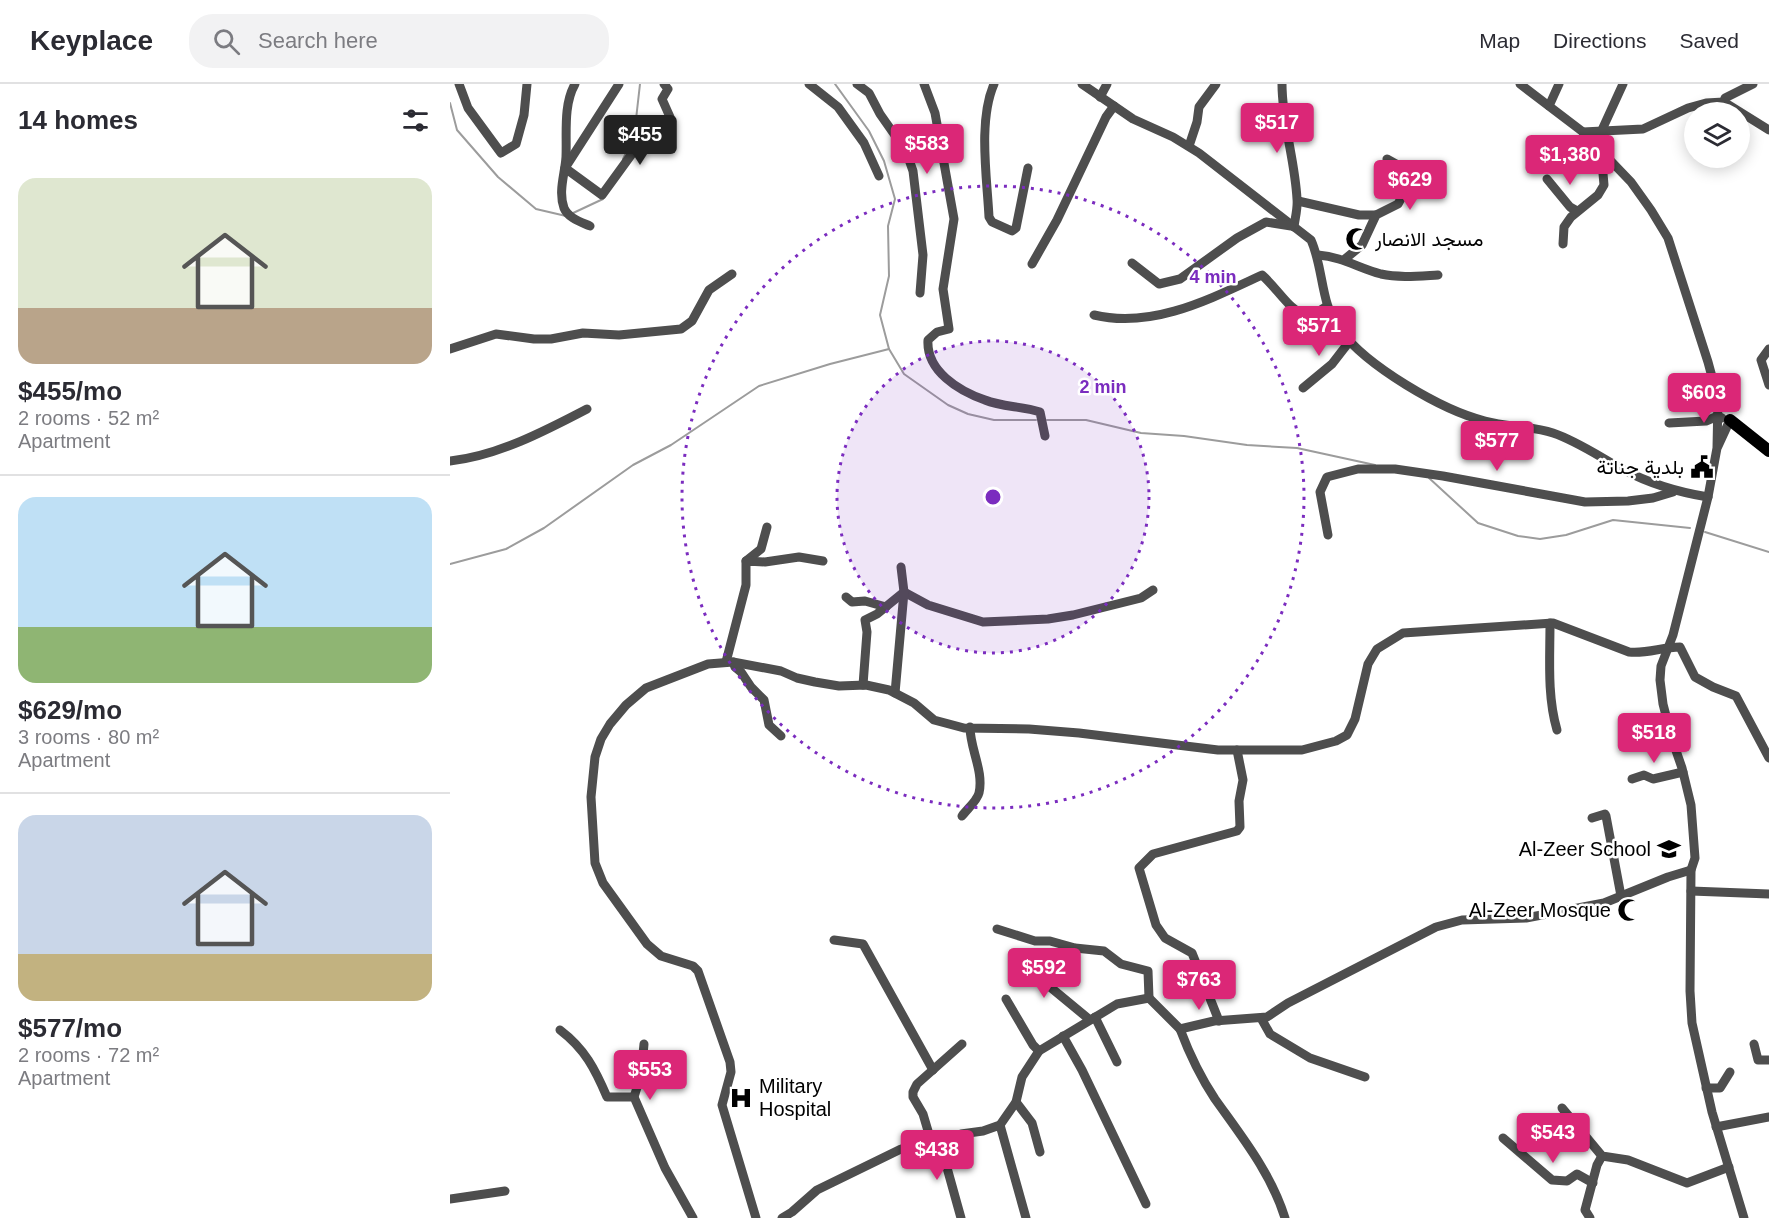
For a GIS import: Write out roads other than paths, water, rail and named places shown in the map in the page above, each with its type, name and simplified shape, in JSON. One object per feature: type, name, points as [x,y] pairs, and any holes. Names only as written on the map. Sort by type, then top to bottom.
[{"type":"main road","points":[[1724,418],[1769,451]]},
{"type":"street","points":[[459,84],[468,108],[501,153],[516,144],[524,115],[527,84]]},
{"type":"street","points":[[575,84],[568,105],[561,187],[565,211],[574,219],[590,226]]},
{"type":"street","points":[[564,168],[619,84]]},
{"type":"street","points":[[564,168],[602,195],[634,151],[670,117],[662,99],[668,89],[664,84]]},
{"type":"street","points":[[809,84],[838,107],[864,143],[879,176]]},
{"type":"street","points":[[857,84],[869,93],[880,114],[906,151],[913,171],[923,255],[920,294]]},
{"type":"street","points":[[924,84],[935,113],[954,219],[943,289],[949,329],[938,332],[928,340],[927,352],[938,371],[961,388],[986,401],[1040,412],[1045,436]]},
{"type":"street","points":[[994,84],[988,98],[986,130],[989,217],[992,222],[1012,231],[1016,228],[1028,168]]},
{"type":"street","points":[[1082,84],[1133,119],[1188,146],[1230,175],[1311,240],[1318,255],[1331,317],[1349,342],[1360,352],[1411,388],[1451,409],[1485,421],[1553,433],[1648,483],[1674,491],[1708,497]]},
{"type":"street","points":[[1100,96],[1107,84]]},
{"type":"street","points":[[1188,146],[1193,136],[1199,107],[1216,84]]},
{"type":"street","points":[[1282,84],[1282,109],[1298,201],[1294,227]]},
{"type":"street","points":[[1520,84],[1583,132],[1631,182],[1668,238],[1724,418],[1708,497],[1669,647],[1661,666],[1660,680],[1663,704],[1691,805],[1695,858],[1691,870],[1692,1023],[1716,1127],[1744,1218]]},
{"type":"street","points":[[1549,106],[1559,84]]},
{"type":"street","points":[[1605,156],[1598,140],[1599,135],[1604,132],[1623,84]]},
{"type":"street","points":[[1724,102],[1725,98],[1753,84]]},
{"type":"street","points":[[1032,264],[1057,220],[1106,117],[1114,106]]},
{"type":"street","points":[[1583,132],[1643,129],[1684,110]]},
{"type":"street","points":[[1750,118],[1769,130]]},
{"type":"street","points":[[1563,244],[1564,227],[1577,211],[1598,195],[1604,185],[1602,162],[1605,156]]},
{"type":"street","points":[[1298,201],[1359,215],[1376,215],[1398,204],[1410,182],[1412,173],[1387,159]]},
{"type":"street","points":[[1547,179],[1569,207],[1577,211]]},
{"type":"street","points":[[1345,260],[1362,245],[1376,215]]},
{"type":"street","points":[[1132,263],[1159,284],[1180,279],[1237,238],[1266,222],[1294,227]]},
{"type":"street","points":[[1318,255],[1334,256],[1380,274],[1402,277],[1438,275]]},
{"type":"street","points":[[450,349],[496,334],[551,339],[583,333],[620,334],[681,329],[692,321],[709,290],[732,274]]},
{"type":"street","points":[[1094,315],[1131,320],[1191,307],[1262,275],[1296,312],[1308,318],[1327,306]]},
{"type":"street","points":[[1303,388],[1332,364],[1349,342]]},
{"type":"street","points":[[1769,349],[1761,360],[1769,385]]},
{"type":"street","points":[[450,461],[469,459],[517,442],[587,409]]},
{"type":"street","points":[[1669,423],[1724,418]]},
{"type":"street","points":[[1720,432],[1736,431],[1749,436]]},
{"type":"street","points":[[1328,535],[1320,492],[1327,477],[1358,469],[1395,470],[1443,476],[1585,502],[1653,498],[1674,491]]},
{"type":"street","points":[[746,561],[761,549],[767,527]]},
{"type":"street","points":[[746,561],[765,562],[799,557],[823,561]]},
{"type":"street","points":[[730,662],[746,585],[746,561]]},
{"type":"street","points":[[895,693],[904,592],[901,567]]},
{"type":"street","points":[[904,592],[928,605],[983,622],[1048,619],[1073,615],[1142,598],[1153,590]]},
{"type":"street","points":[[864,684],[867,632],[865,620],[877,614],[904,592]]},
{"type":"street","points":[[846,597],[852,603],[865,601],[886,607]]},
{"type":"street","points":[[1550,623],[1551,695],[1557,730]]},
{"type":"street","points":[[756,1218],[722,1105],[731,1072],[730,1062],[698,970],[693,966],[661,956],[654,951],[632,926],[598,874],[595,863],[592,841],[591,776],[595,757],[601,739],[610,724],[626,705],[646,688],[708,664],[730,662],[781,671],[797,678],[839,686],[864,684],[895,693],[914,703],[934,720],[970,728],[1059,731],[1190,748],[1302,750],[1336,741],[1347,735],[1355,719],[1368,664],[1377,649],[1403,633],[1550,623],[1629,652],[1650,652],[1669,647],[1680,647],[1695,677],[1736,696],[1769,758]]},
{"type":"street","points":[[730,662],[764,700],[769,725],[781,736]]},
{"type":"street","points":[[962,816],[979,795],[980,775],[970,740],[970,728]]},
{"type":"street","points":[[1219,1021],[1192,953],[1165,938],[1156,925],[1139,868],[1153,854],[1237,831],[1240,827],[1239,801],[1243,780],[1238,750]]},
{"type":"street","points":[[1632,779],[1644,775],[1653,779],[1683,772]]},
{"type":"street","points":[[1592,818],[1605,814],[1606,816],[1622,896]]},
{"type":"street","points":[[1180,1029],[1219,1021],[1267,1017],[1288,1003],[1436,927],[1462,920],[1527,918],[1604,903],[1691,870]]},
{"type":"street","points":[[1691,891],[1769,894]]},
{"type":"street","points":[[997,929],[1035,941],[1050,940],[1075,948],[1104,951],[1121,964],[1148,972],[1149,998],[1180,1029],[1188,1050],[1214,1097],[1265,1171],[1280,1201],[1285,1218]]},
{"type":"street","points":[[834,940],[863,944],[933,1070]]},
{"type":"street","points":[[1015,958],[1092,1018],[1117,1062]]},
{"type":"street","points":[[782,1218],[817,1190],[901,1149],[983,1131],[1000,1125],[1017,1102],[1022,1077],[1039,1051],[1117,1004],[1149,998]]},
{"type":"street","points":[[1006,999],[1033,1045],[1039,1051]]},
{"type":"street","points":[[1261,1018],[1270,1034],[1311,1058],[1365,1077]]},
{"type":"street","points":[[560,1030],[576,1042],[594,1067],[608,1097],[634,1097]]},
{"type":"street","points":[[1063,1036],[1082,1070],[1146,1204]]},
{"type":"street","points":[[644,1044],[641,1075],[634,1097],[665,1168],[693,1218]]},
{"type":"street","points":[[962,1044],[917,1084],[913,1092],[913,1097],[935,1140],[962,1218]]},
{"type":"street","points":[[1754,1044],[1758,1059],[1769,1060]]},
{"type":"street","points":[[1706,1088],[1720,1088],[1730,1072]]},
{"type":"street","points":[[1017,1102],[1032,1123],[1040,1152]]},
{"type":"street","points":[[1562,1108],[1602,1156],[1628,1160],[1687,1183],[1729,1167]]},
{"type":"street","points":[[1716,1127],[1769,1117]]},
{"type":"street","points":[[1000,1125],[1026,1218]]},
{"type":"street","points":[[1503,1138],[1552,1180],[1567,1181],[1577,1174],[1593,1183]]},
{"type":"street","points":[[1590,1218],[1585,1210],[1596,1165],[1602,1156]]},
{"type":"street","points":[[450,1199],[506,1191]]},
{"type":"waterway","points":[[623,159],[634,137],[640,84]]},
{"type":"waterway","points":[[835,84],[869,131],[884,161],[895,199],[888,226],[889,276],[880,315],[889,349],[904,374],[948,405],[968,414],[994,420],[1036,420]]},
{"type":"waterway","points":[[450,103],[457,130],[498,177],[536,209],[566,216]]},
{"type":"waterway","points":[[571,214],[603,199]]},
{"type":"waterway","points":[[450,564],[506,549],[544,528],[633,465],[671,445],[759,386],[889,349]]},
{"type":"waterway","points":[[1047,420],[1086,420],[1141,433],[1297,448],[1375,465]]},
{"type":"waterway","points":[[1429,478],[1478,523],[1518,536],[1540,539],[1566,535],[1613,520],[1690,528]]},
{"type":"waterway","points":[[1705,532],[1769,552]]},
{"type":"place","name":"مسجد الانصار","points":[[1357,239]]},
{"type":"place","name":"بلدية جناتة","points":[[1702,467]]},
{"type":"place","name":"Al-Zeer School","points":[[1669,849]]},
{"type":"place","name":"Al-Zeer Mosque","points":[[1629,910]]},
{"type":"place","name":"Military Hospital","points":[[741,1098]]}]
